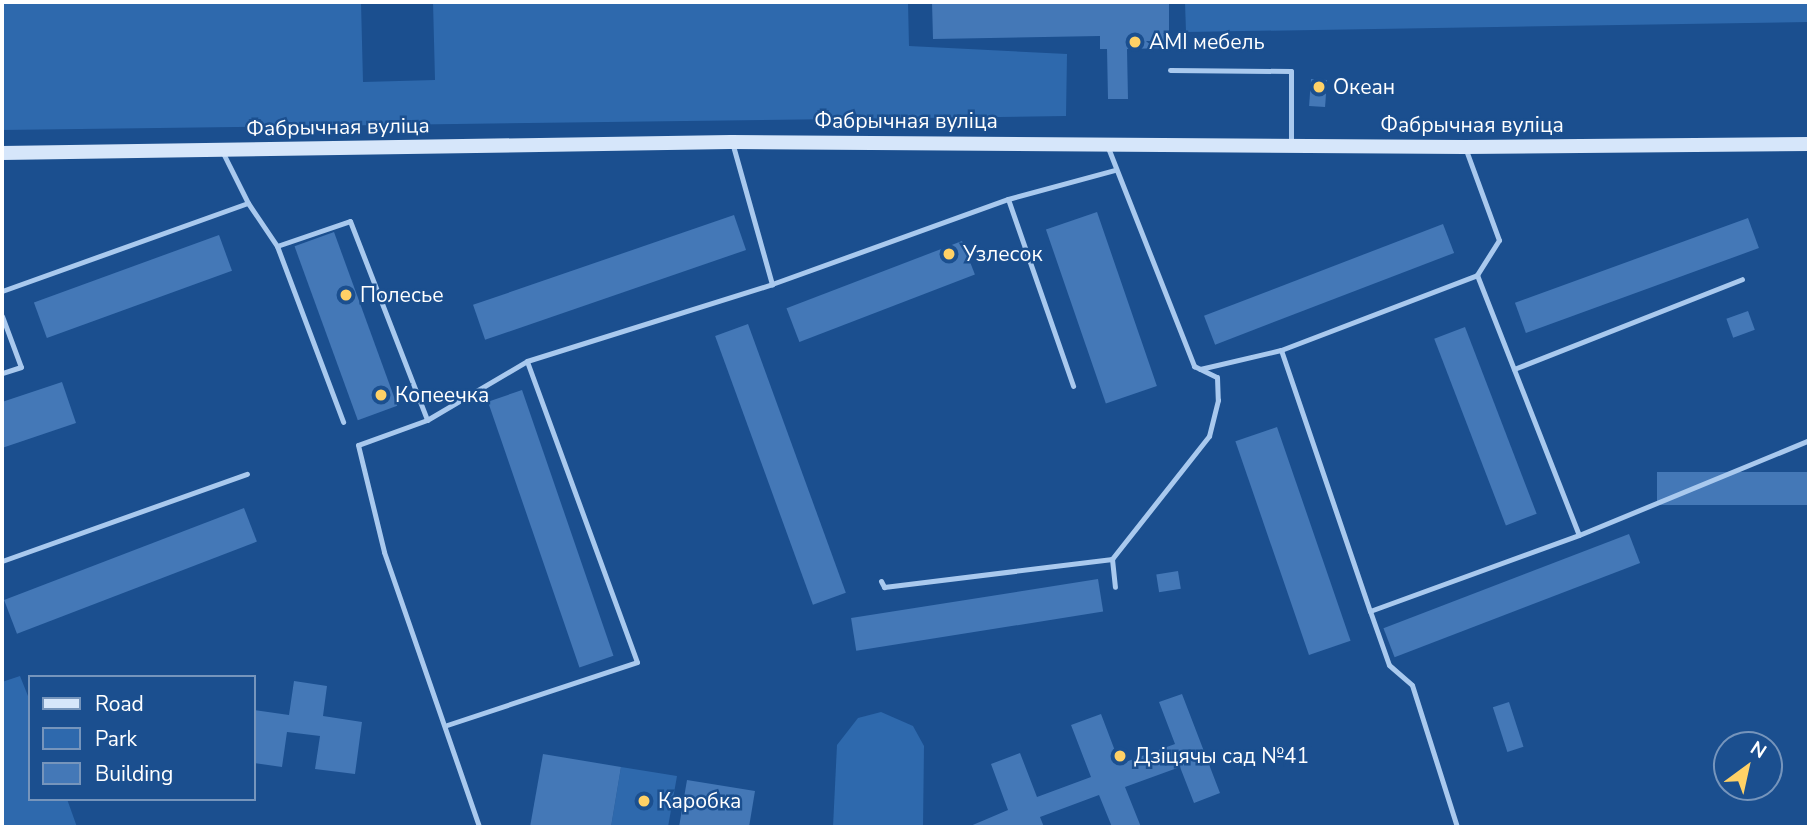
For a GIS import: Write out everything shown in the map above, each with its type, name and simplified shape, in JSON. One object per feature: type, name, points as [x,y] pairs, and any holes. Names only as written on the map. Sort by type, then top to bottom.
[{"type":"main road","name":"Фабрычная вуліца","points":[[2,153],[731,142],[1465,147],[1809,144]]},
{"type":"lane","points":[[1170,70],[1291,71],[1291,145]]},
{"type":"lane","points":[[731,142],[772,284]]},
{"type":"lane","points":[[1106,143],[1194,366],[1217,377],[1218,400],[1209,436],[1112,559],[1115,587]]},
{"type":"lane","points":[[1200,369],[1281,350],[1477,275],[1499,240],[1465,147]]},
{"type":"lane","points":[[222,150],[248,203],[277,246],[343,422]]},
{"type":"lane","points":[[479,827],[447,724],[384,552],[358,445],[427,420],[527,361],[772,284],[1008,199],[1115,170]]},
{"type":"lane","points":[[1008,199],[1073,386]]},
{"type":"lane","points":[[2,290],[248,203]]},
{"type":"lane","points":[[277,246],[350,221],[427,420]]},
{"type":"lane","points":[[1477,275],[1579,535]]},
{"type":"lane","points":[[1514,369],[1742,279]]},
{"type":"lane","points":[[2,316],[21,367],[2,373]]},
{"type":"lane","points":[[1281,350],[1389,665],[1412,685],[1457,827]]},
{"type":"lane","points":[[447,724],[637,662],[527,361]]},
{"type":"lane","points":[[1370,611],[1579,535],[1809,440]]},
{"type":"lane","points":[[2,561],[247,474]]},
{"type":"lane","points":[[881,581],[884,587],[1112,559]]},
{"type":"green space","points":[[2,2],[361,2],[363,82],[435,80],[433,2],[908,2],[909,46],[1067,54],[1066,116],[2,130]]},
{"type":"green space","points":[[1185,2],[1809,2],[1809,22],[1186,32]]},
{"type":"green space","points":[[20,676],[28,696],[28,801],[68,801],[77,827],[2,827],[2,682]]},
{"type":"green space","points":[[881,712],[913,726],[924,746],[923,827],[833,827],[837,745],[858,718]]},
{"type":"green space","name":"Каробка","points":[[621,767],[677,776],[668,827],[611,827]]},
{"type":"building","points":[[932,2],[1169,2],[1169,48],[1127,49],[1128,99],[1108,99],[1107,49],[1100,49],[1100,36],[933,39]]},
{"type":"building","name":"Океан","points":[[1311,79],[1327,80],[1325,107],[1309,106]]},
{"type":"building","points":[[1097,212],[1157,386],[1106,404],[1046,230]]},
{"type":"building","points":[[734,215],[746,250],[485,340],[473,305]]},
{"type":"building","points":[[1748,218],[1759,248],[1526,333],[1515,303]]},
{"type":"building","points":[[1443,224],[1454,253],[1215,345],[1204,316]]},
{"type":"building","points":[[334,232],[397,406],[358,420],[295,246]]},
{"type":"building","points":[[219,235],[232,271],[47,338],[34,302]]},
{"type":"building","points":[[962,241],[975,275],[799,342],[786,308]]},
{"type":"building","points":[[1748,311],[1755,330],[1733,338],[1726,319]]},
{"type":"building","points":[[748,324],[846,593],[813,605],[715,336]]},
{"type":"building","points":[[1465,327],[1537,514],[1506,526],[1434,339]]},
{"type":"building","points":[[62,382],[76,423],[2,448],[2,402]]},
{"type":"building","points":[[522,390],[613,656],[579,667],[488,402]]},
{"type":"building","points":[[1277,427],[1351,641],[1309,655],[1235,441]]},
{"type":"building","points":[[1657,472],[1809,472],[1809,505],[1657,505]]},
{"type":"building","points":[[244,508],[257,542],[17,634],[4,600]]},
{"type":"building","points":[[1629,534],[1640,563],[1395,657],[1383,628]]},
{"type":"building","points":[[1178,571],[1181,589],[1159,592],[1156,574]]},
{"type":"building","points":[[1098,579],[1103,612],[856,651],[851,618]]},
{"type":"building","points":[[294,681],[327,686],[323,716],[362,722],[355,774],[315,769],[320,736],[287,732],[282,767],[256,763],[256,710],[289,715]]},
{"type":"building","points":[[1182,694],[1220,793],[1194,803],[1180,767],[1125,787],[1141,827],[1112,827],[1099,795],[1040,817],[1044,827],[968,827],[1008,810],[991,764],[1020,753],[1037,797],[1091,777],[1071,725],[1101,714],[1120,764],[1175,744],[1159,702]]},
{"type":"building","points":[[1509,702],[1524,747],[1507,752],[1493,707]]},
{"type":"building","points":[[543,754],[621,767],[611,827],[530,827]]},
{"type":"building","points":[[687,780],[755,791],[749,827],[679,827]]},
{"type":"place","name":"AMI мебель","points":[[1135,42]]},
{"type":"place","name":"Океан","points":[[1319,87]]},
{"type":"place","name":"Узлесок","points":[[949,254]]},
{"type":"place","name":"Полесье","points":[[346,295]]},
{"type":"place","name":"Копеечка","points":[[381,395]]},
{"type":"place","name":"Дзіцячы сад №41","points":[[1120,756]]},
{"type":"place","name":"Каробка","points":[[644,801]]}]
